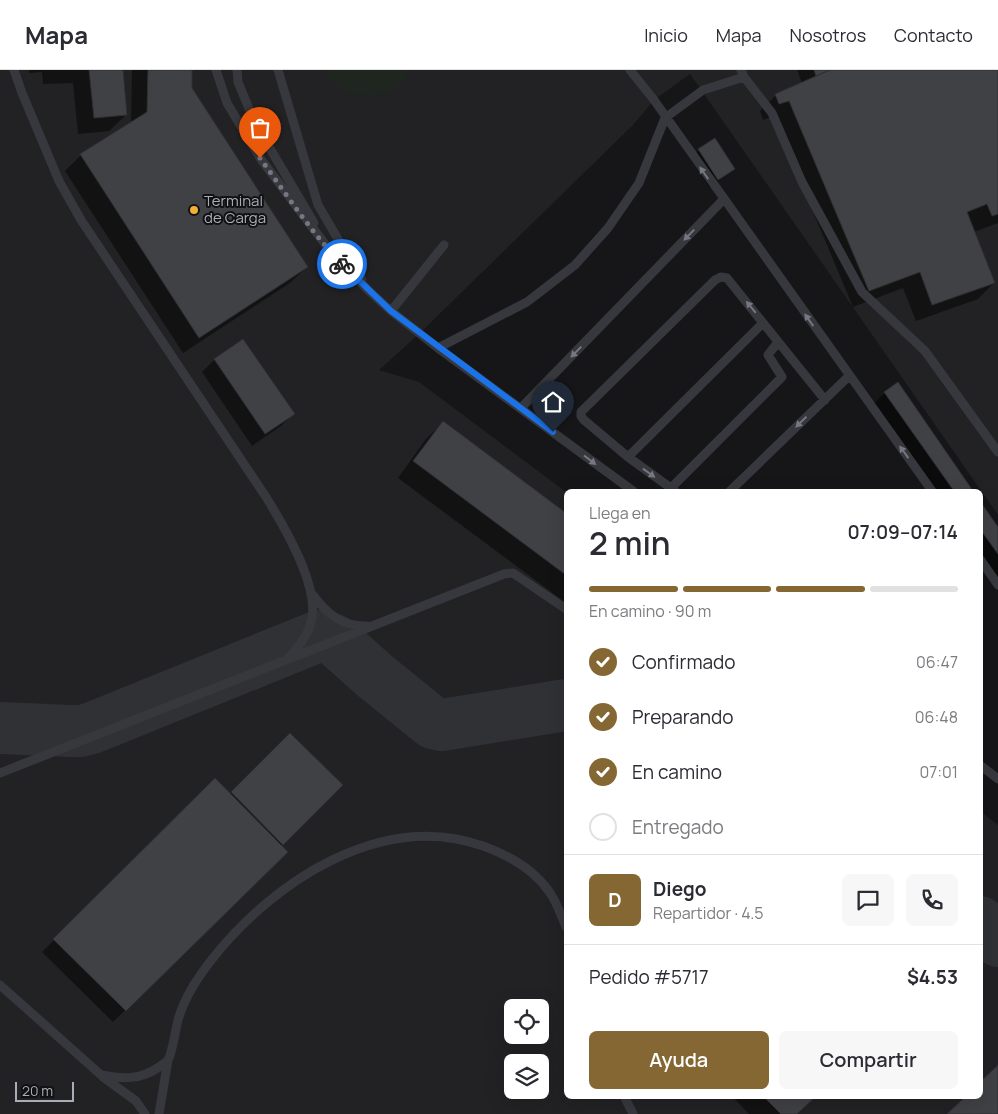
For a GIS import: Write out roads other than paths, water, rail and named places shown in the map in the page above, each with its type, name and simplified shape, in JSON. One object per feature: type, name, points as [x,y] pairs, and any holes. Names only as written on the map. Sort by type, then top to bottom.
[{"type":"lane","points":[[14,70],[59,181],[81,220],[266,497],[283,525],[300,560],[311,592],[312,622],[301,645],[286,660]]},
{"type":"lane","points":[[216,70],[227,103],[260,158],[330,252],[391,311],[438,348],[630,489]]},
{"type":"lane","points":[[236,70],[238,82],[255,123],[330,252]]},
{"type":"lane","points":[[278,70],[318,205],[369,291]]},
{"type":"lane","points":[[630,70],[931,489]]},
{"type":"lane","points":[[438,348],[527,302],[575,264],[608,228],[639,183],[665,118],[703,90],[742,74],[772,113],[802,182],[862,292],[925,351],[998,452]]},
{"type":"lane","points":[[521,408],[723,200]]},
{"type":"lane","points":[[391,311],[444,245]]},
{"type":"lane","points":[[672,489],[628,457],[584,420],[581,412],[715,280],[727,278],[825,400]]},
{"type":"lane","points":[[628,457],[763,323]]},
{"type":"lane","points":[[674,489],[782,377],[768,355],[778,342]]},
{"type":"lane","points":[[732,489],[849,376]]},
{"type":"lane","points":[[983,563],[998,584]]},
{"type":"lane","points":[[0,773],[504,574],[513,573],[564,608]]},
{"type":"lane","points":[[311,592],[321,606],[342,622],[356,627],[372,626]]},
{"type":"lane","points":[[983,767],[998,779]]},
{"type":"lane","points":[[159,1114],[168,1060],[178,1018],[187,994],[214,957],[253,914],[306,873],[337,857],[369,844],[406,837],[437,837],[470,841],[500,852],[523,865],[549,890],[564,923]]},
{"type":"lane","points":[[0,985],[101,1075],[136,1101],[145,1114]]},
{"type":"lane","points":[[101,1075],[137,1078],[152,1072],[168,1060]]},
{"type":"lane","points":[[626,1099],[633,1114]]},
{"type":"place","name":"Terminal de Carga","points":[[194,210]]}]
